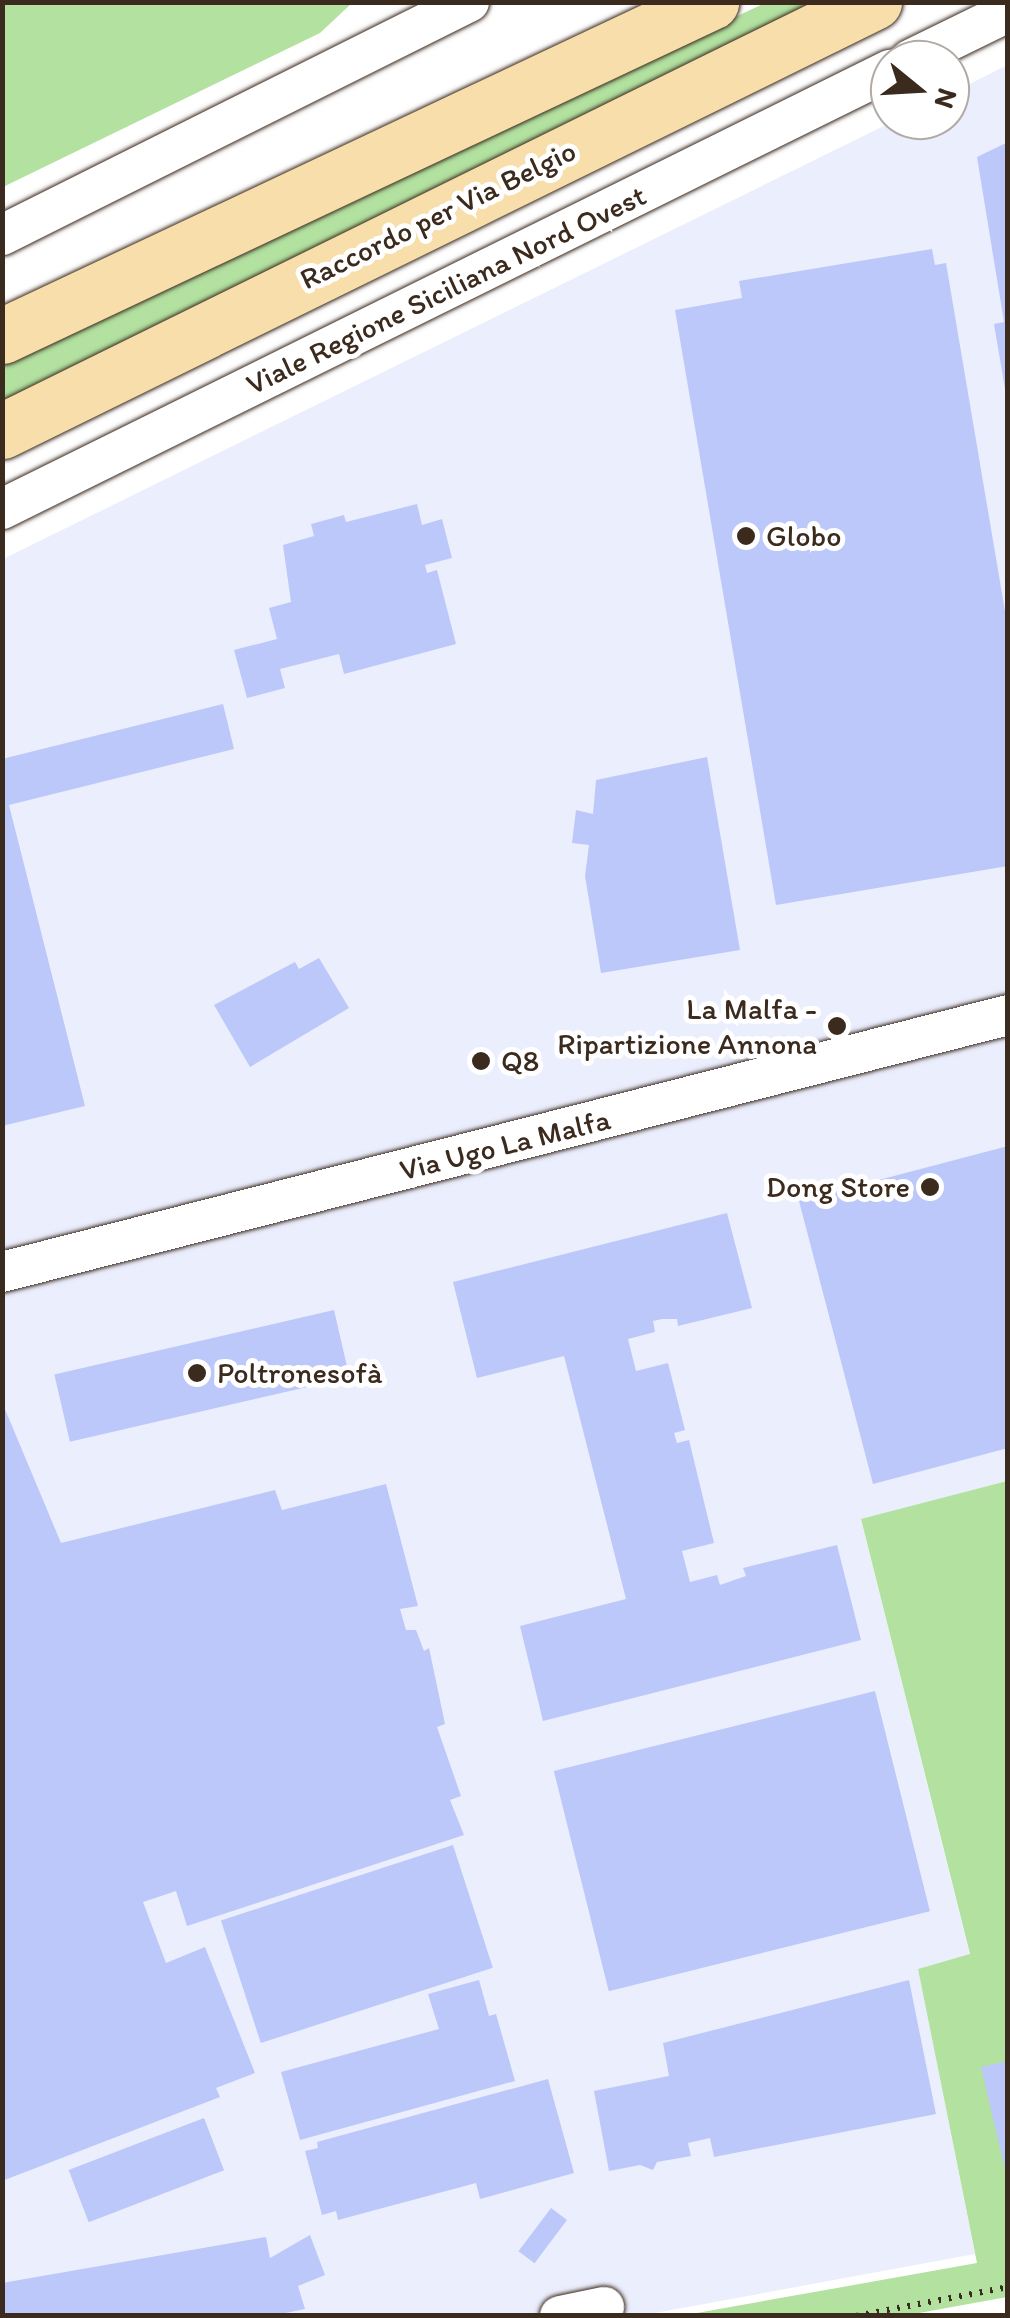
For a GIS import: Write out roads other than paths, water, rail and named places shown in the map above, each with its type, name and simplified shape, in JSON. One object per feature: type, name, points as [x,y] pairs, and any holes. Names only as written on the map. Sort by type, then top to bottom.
[{"type":"highway","points":[[2,336],[712,2]]},
{"type":"highway","name":"Raccordo per Via Belgio","points":[[2,430],[874,2]]},
{"type":"street","points":[[2,234],[468,2]]},
{"type":"street","points":[[951,40],[1008,12]]},
{"type":"street","name":"Viale Regione Siciliana Nord Ovest","points":[[2,510],[870,80]]},
{"type":"street","name":"Via Ugo La Malfa","points":[[2,1272],[1008,1015]]},
{"type":"street","points":[[560,2316],[604,2307]]},
{"type":"place","name":"Globo","points":[[746,536]]},
{"type":"place","name":"La Malfa - Ripartizione Annona","points":[[837,1026]]},
{"type":"place","name":"Q8","points":[[481,1061]]},
{"type":"place","name":"Dong Store","points":[[930,1187]]},
{"type":"place","name":"Poltronesofà","points":[[197,1373]]}]
